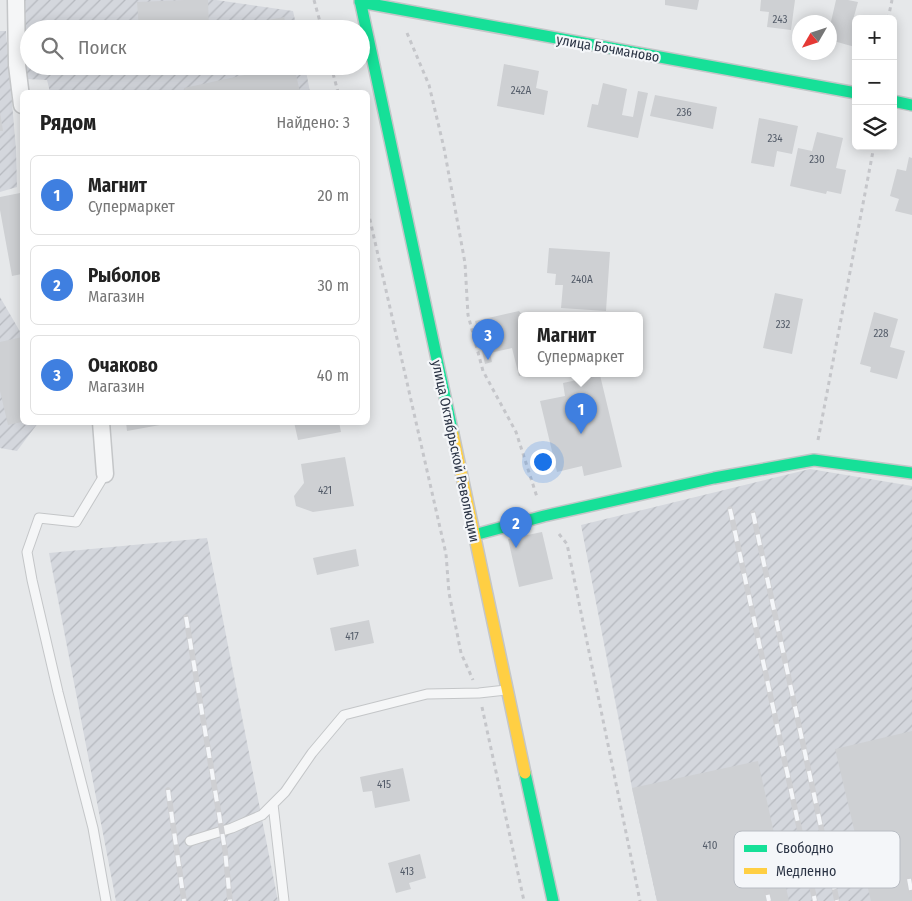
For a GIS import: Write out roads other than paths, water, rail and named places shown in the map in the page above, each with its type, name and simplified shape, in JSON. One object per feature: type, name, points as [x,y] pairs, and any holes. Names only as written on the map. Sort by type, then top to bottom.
[{"type":"main road","name":"улица Бочманово","points":[[360,1],[852,93]]},
{"type":"main road","name":"улица Октябрьской Революции","points":[[360,1],[364,20]]},
{"type":"main road","name":"улица Октябрьской Революции","points":[[370,48],[553,901]]},
{"type":"main road","points":[[897,102],[912,105]]},
{"type":"main road","points":[[474,534],[544,516],[714,478],[814,460],[912,473]]},
{"type":"street","points":[[16,0],[17,66],[20,90]]},
{"type":"street","points":[[344,0],[360,1]]},
{"type":"street","points":[[101,425],[105,474]]},
{"type":"lane","points":[[105,474],[76,522],[39,518],[27,552],[56,683],[93,828],[106,901]]},
{"type":"lane","points":[[190,841],[232,828],[262,815],[285,792],[312,753],[344,715],[427,694],[479,693],[509,690]]},
{"type":"lane","points":[[273,804],[284,901]]},
{"type":"railway","points":[[730,509],[800,831]]},
{"type":"railway","points":[[753,513],[822,831]]},
{"type":"railway","points":[[186,617],[225,850],[230,901]]},
{"type":"railway","points":[[168,790],[184,901]]},
{"type":"railway","points":[[909,879],[912,895]]},
{"type":"railway","points":[[766,888],[769,901]]},
{"type":"railway","points":[[812,888],[815,901]]},
{"type":"railway","points":[[834,888],[837,901]]},
{"type":"place","name":"Очаково","points":[[488,360]]},
{"type":"place","name":"Магнит","points":[[581,434]]},
{"type":"place","name":"Рыболов","points":[[516,548]]}]
